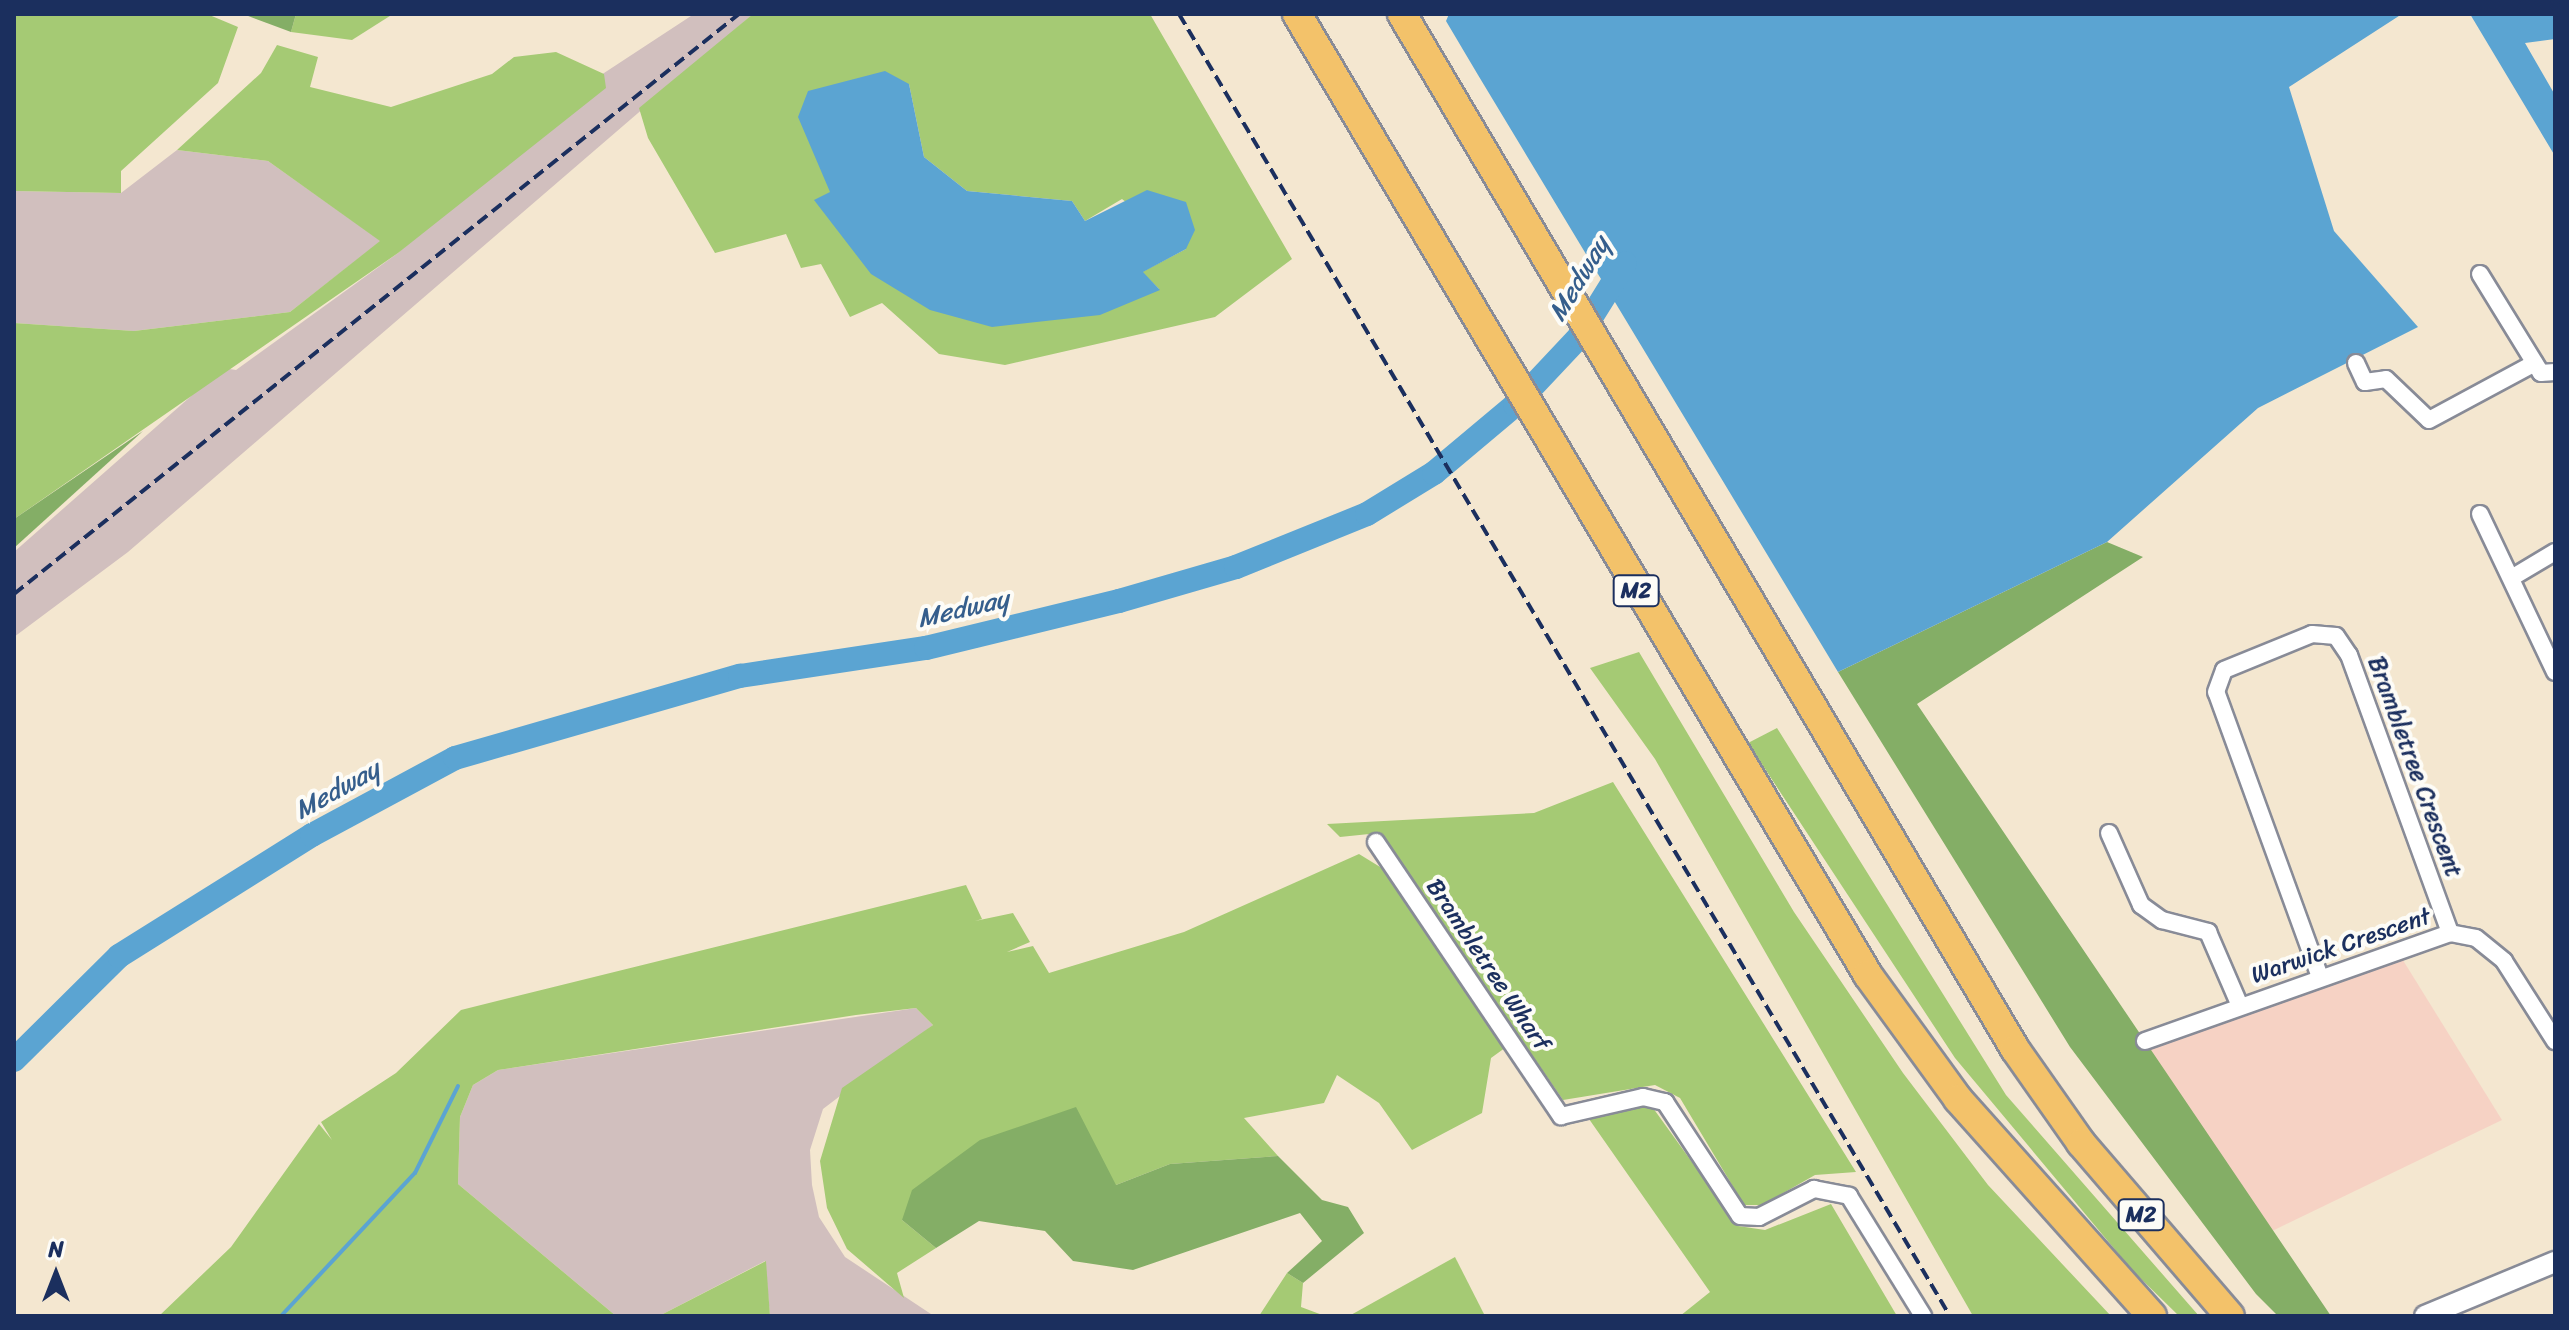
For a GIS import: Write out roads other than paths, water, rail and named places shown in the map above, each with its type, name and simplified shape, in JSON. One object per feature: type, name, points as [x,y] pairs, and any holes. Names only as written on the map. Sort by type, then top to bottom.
[{"type":"highway","name":"M2","points":[[1297,14],[1800,870],[1868,975],[2001,1151],[2152,1316]]},
{"type":"highway","name":"M2","points":[[1402,14],[1862,798],[2056,1108],[2230,1316]]},
{"type":"street","points":[[2480,274],[2541,373],[2555,372]]},
{"type":"street","points":[[2356,363],[2365,382],[2386,379],[2429,420],[2535,363]]},
{"type":"street","points":[[2480,514],[2513,577],[2555,672]]},
{"type":"street","points":[[2513,577],[2555,552]]},
{"type":"street","name":"Brambletree Crescent","points":[[2320,977],[2216,692],[2224,670],[2312,634],[2336,636],[2349,655],[2450,933]]},
{"type":"street","points":[[2109,833],[2141,905],[2162,920],[2208,932],[2240,1006]]},
{"type":"street","name":"Brambletree Wharf","points":[[1376,842],[1561,1116],[1643,1097],[1665,1102],[1740,1216],[1759,1217],[1814,1189],[1849,1196],[1923,1316]]},
{"type":"street","name":"Warwick Crescent","points":[[2145,1041],[2450,933],[2476,938],[2504,961],[2555,1041]]},
{"type":"street","points":[[2425,1316],[2555,1262]]},
{"type":"water","points":[[1449,14],[2402,14],[2289,87],[2334,231],[2418,327],[2258,408],[2107,542],[1838,672],[1446,21]]},
{"type":"water","points":[[2470,14],[2555,14],[2555,39],[2525,43],[2555,95],[2555,156]]},
{"type":"water","points":[[885,71],[909,84],[924,157],[967,191],[1072,201],[1085,221],[1147,190],[1186,202],[1195,230],[1186,249],[1143,272],[1160,290],[1100,315],[992,327],[930,310],[871,274],[814,200],[830,192],[798,117],[808,91]]},
{"type":"waterway","name":"Medway","points":[[14,1060],[119,956],[312,835],[455,758],[740,676],[926,648],[1119,601],[1236,567],[1367,514],[1434,473],[1515,405],[1579,337],[1625,263]]},
{"type":"waterway","points":[[281,1316],[415,1173],[458,1086]]},
{"type":"railway","points":[[14,594],[739,14]]},
{"type":"railway","points":[[1179,14],[1950,1316]]}]
